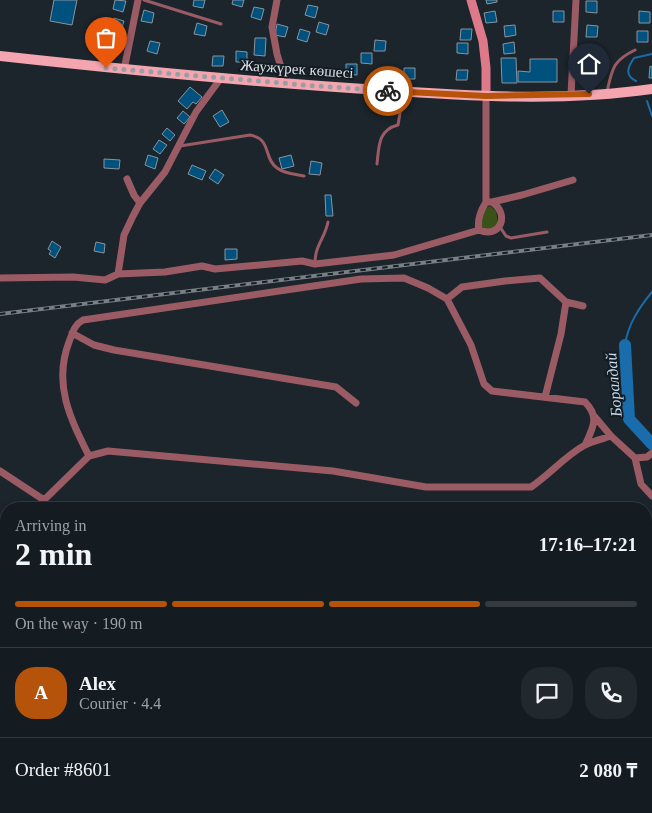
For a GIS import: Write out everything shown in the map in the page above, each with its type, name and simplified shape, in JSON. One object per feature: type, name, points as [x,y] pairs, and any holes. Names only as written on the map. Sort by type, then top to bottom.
[{"type":"main road","points":[[471,0],[483,41],[486,68],[486,96]]},
{"type":"main road","name":"Жаужүрек көшесі","points":[[0,56],[124,70],[286,84],[486,96],[571,95],[652,89]]},
{"type":"street","points":[[124,70],[138,0]]},
{"type":"street","points":[[277,0],[272,27],[277,54],[286,84]]},
{"type":"street","points":[[571,95],[576,0]]},
{"type":"street","points":[[118,274],[124,235],[140,203],[166,172],[196,112],[221,78]]},
{"type":"street","points":[[479,230],[478,224],[489,202],[486,96]]},
{"type":"street","points":[[127,179],[140,203]]},
{"type":"street","points":[[489,202],[522,195],[573,180]]},
{"type":"street","points":[[0,278],[72,277],[105,280],[118,274],[165,272],[202,266],[215,269],[302,261],[315,264],[394,255],[479,230],[486,233],[495,230],[501,221],[499,208],[489,202]]},
{"type":"street","points":[[89,456],[73,422],[62,382],[64,355],[76,324],[83,320],[361,278],[404,278],[428,288],[447,299],[471,345],[484,384],[492,391],[586,402],[592,408],[595,417],[611,436],[635,458],[641,484],[652,496]]},
{"type":"street","points":[[447,299],[462,287],[540,278],[566,302],[584,306]]},
{"type":"street","points":[[545,397],[561,334],[566,302]]},
{"type":"street","points":[[72,332],[94,345],[114,350],[336,387],[356,403]]},
{"type":"street","points":[[585,445],[595,417]]},
{"type":"street","points":[[0,470],[44,500],[89,456],[108,451],[333,471],[426,487],[531,487],[545,478],[559,463],[585,445],[611,436]]},
{"type":"street","points":[[635,458],[647,457],[652,452]]},
{"type":"lane","points":[[144,0],[221,24]]},
{"type":"lane","points":[[607,93],[613,66],[623,56],[635,50]]},
{"type":"lane","points":[[377,164],[383,134],[388,128],[398,125],[403,91]]},
{"type":"lane","points":[[180,146],[250,135],[257,136],[263,142],[271,163],[276,168],[286,173],[304,176]]},
{"type":"lane","points":[[315,264],[315,253],[318,244],[327,230],[328,222]]},
{"type":"lane","points":[[499,226],[506,236],[511,238],[547,232]]},
{"type":"green space","points":[[490,206],[496,211],[498,224],[495,228],[487,231],[480,224],[485,208]]},
{"type":"building","points":[[54,0],[77,0],[72,25],[50,21]]},
{"type":"building","points":[[115,0],[126,1],[123,12],[113,9]]},
{"type":"building","points":[[194,0],[205,0],[203,8],[193,6]]},
{"type":"building","points":[[233,0],[244,0],[242,7],[232,4]]},
{"type":"building","points":[[486,0],[497,0],[497,2],[487,4]]},
{"type":"building","points":[[586,1],[597,1],[597,13],[586,12]]},
{"type":"building","points":[[308,5],[318,7],[315,18],[305,15]]},
{"type":"building","points":[[254,7],[264,9],[261,20],[251,17]]},
{"type":"building","points":[[144,10],[154,13],[152,23],[141,21]]},
{"type":"building","points":[[495,11],[497,22],[486,23],[484,13]]},
{"type":"building","points":[[553,11],[564,11],[564,22],[553,22]]},
{"type":"building","points":[[639,11],[650,12],[650,23],[639,23]]},
{"type":"building","points":[[114,18],[124,21],[121,31],[111,29]]},
{"type":"building","points":[[319,22],[329,25],[326,35],[316,32]]},
{"type":"building","points":[[197,23],[207,26],[205,36],[194,34]]},
{"type":"building","points":[[277,24],[288,27],[285,37],[275,35]]},
{"type":"building","points":[[515,25],[516,35],[505,37],[504,26]]},
{"type":"building","points":[[587,25],[598,26],[597,37],[586,37]]},
{"type":"building","points":[[300,29],[310,32],[307,42],[297,39]]},
{"type":"building","points":[[461,29],[472,29],[471,40],[460,40]]},
{"type":"building","points":[[637,31],[648,31],[648,42],[637,42]]},
{"type":"building","points":[[110,36],[120,39],[118,49],[107,46]]},
{"type":"building","points":[[255,38],[266,38],[265,56],[254,55]]},
{"type":"building","points":[[375,40],[386,41],[385,51],[374,51]]},
{"type":"building","points":[[150,41],[160,43],[157,54],[147,51]]},
{"type":"building","points":[[514,42],[515,53],[504,54],[503,44]]},
{"type":"building","points":[[457,43],[468,43],[468,54],[457,53]]},
{"type":"building","points":[[583,48],[594,48],[594,60],[583,59]]},
{"type":"building","points":[[236,51],[247,52],[247,62],[236,62]]},
{"type":"building","points":[[361,53],[372,53],[372,64],[361,63]]},
{"type":"building","points":[[213,56],[224,56],[223,66],[212,66]]},
{"type":"building","points":[[501,58],[516,58],[517,83],[502,83]]},
{"type":"building","points":[[530,59],[557,59],[557,82],[518,82],[518,71],[530,72]]},
{"type":"building","points":[[346,64],[357,64],[357,75],[346,74]]},
{"type":"building","points":[[650,66],[652,67],[652,78],[649,78]]},
{"type":"building","points":[[404,68],[415,68],[415,79],[404,79]]},
{"type":"building","points":[[457,70],[468,70],[467,80],[456,80]]},
{"type":"building","points":[[190,87],[202,97],[196,104],[193,102],[187,109],[178,101]]},
{"type":"building","points":[[222,110],[229,122],[220,127],[213,116]]},
{"type":"building","points":[[183,111],[190,117],[184,124],[177,118]]},
{"type":"building","points":[[167,128],[175,135],[170,141],[162,134]]},
{"type":"building","points":[[159,140],[167,145],[160,154],[153,149]]},
{"type":"building","points":[[148,155],[158,158],[155,169],[145,165]]},
{"type":"building","points":[[291,155],[294,166],[282,169],[279,158]]},
{"type":"building","points":[[104,159],[120,160],[119,169],[104,168]]},
{"type":"building","points":[[311,161],[322,163],[320,175],[309,174]]},
{"type":"building","points":[[192,165],[206,171],[202,180],[188,174]]},
{"type":"building","points":[[215,169],[224,175],[218,184],[209,178]]},
{"type":"building","points":[[325,195],[331,195],[333,216],[326,216]]},
{"type":"building","points":[[52,241],[61,247],[55,258],[49,254],[51,251],[48,249]]},
{"type":"building","points":[[96,242],[105,244],[104,253],[94,251]]},
{"type":"building","points":[[225,249],[237,249],[237,259],[225,260]]},
{"type":"waterway","name":"Боралдай","points":[[636,81],[632,79],[628,71],[632,61],[634,58],[652,54]]},
{"type":"waterway","name":"Боралдай","points":[[647,101],[652,116]]},
{"type":"waterway","name":"Боралдай","points":[[625,345],[626,337],[635,317],[652,292]]},
{"type":"waterway","name":"Боралдай","points":[[625,345],[629,419],[652,444]]},
{"type":"railway","points":[[0,314],[652,235]]},
{"type":"way so far","points":[[106,68],[388,91]]},
{"type":"route","points":[[388,91],[486,96],[589,94]]}]
